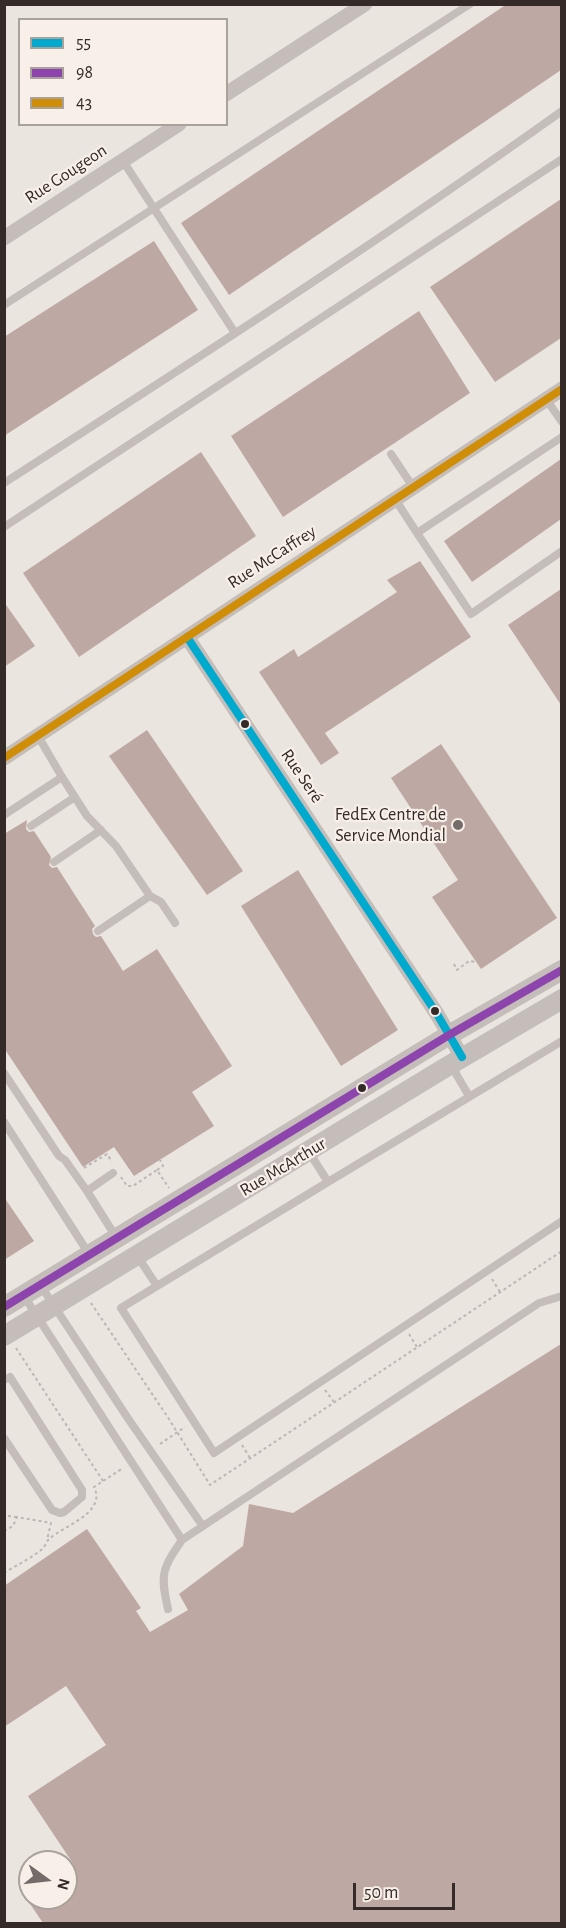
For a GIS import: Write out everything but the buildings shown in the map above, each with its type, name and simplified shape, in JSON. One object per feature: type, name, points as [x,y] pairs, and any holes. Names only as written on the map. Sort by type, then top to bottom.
[{"type":"street","points":[[228,93],[365,4]]},
{"type":"street","name":"Rue Gougeon","points":[[4,237],[176,126]]},
{"type":"street","name":"Rue McCaffrey","points":[[4,758],[561,389]]},
{"type":"street","name":"Rue Seré","points":[[187,637],[462,1057]]},
{"type":"street","name":"Rue McArthur","points":[[4,1307],[449,1035],[561,970]]},
{"type":"street","name":"Rue McArthur","points":[[8,1339],[46,1311],[561,999]]},
{"type":"lane","points":[[4,305],[470,4]]},
{"type":"lane","points":[[4,483],[235,333],[498,157],[561,111]]},
{"type":"lane","points":[[4,527],[561,159]]},
{"type":"lane","points":[[123,161],[235,333]]},
{"type":"lane","points":[[546,399],[561,422]]},
{"type":"lane","points":[[417,533],[561,437]]},
{"type":"lane","points":[[391,454],[413,488]]},
{"type":"lane","points":[[395,499],[471,614],[561,551]]},
{"type":"lane","points":[[38,736],[87,816],[116,846],[150,896],[161,902],[175,923]]},
{"type":"lane","points":[[4,815],[62,777]]},
{"type":"lane","points":[[31,826],[75,797]]},
{"type":"lane","points":[[54,862],[101,830]]},
{"type":"lane","points":[[98,931],[150,896]]},
{"type":"lane","points":[[561,1041],[121,1308],[214,1453],[561,1221]]},
{"type":"lane","points":[[462,1057],[455,1072],[470,1096]]},
{"type":"lane","points":[[4,1073],[59,1156],[65,1160],[87,1191],[117,1238]]},
{"type":"lane","points":[[4,1122],[90,1255]]},
{"type":"lane","points":[[308,1151],[327,1182]]},
{"type":"lane","points":[[87,1191],[115,1172]]},
{"type":"lane","points":[[138,1255],[157,1286]]},
{"type":"lane","points":[[32,1291],[127,1417],[202,1525]]},
{"type":"lane","points":[[32,1291],[182,1540]]},
{"type":"lane","points":[[168,1610],[163,1575],[168,1560],[182,1540],[539,1303],[561,1296]]},
{"type":"lane","points":[[4,1380],[10,1377],[82,1490],[82,1497],[63,1512],[52,1510],[4,1438]]},
{"type":"path","points":[[454,964],[457,970],[469,961],[477,962]]},
{"type":"path","points":[[83,1170],[107,1154],[112,1162]]},
{"type":"path","points":[[115,1172],[127,1186],[133,1186],[163,1166],[160,1160]]},
{"type":"path","points":[[157,1170],[172,1193]]},
{"type":"path","points":[[86,1295],[210,1485],[561,1251]]},
{"type":"path","points":[[490,1276],[500,1292]]},
{"type":"path","points":[[407,1332],[417,1347]]},
{"type":"path","points":[[8,1339],[103,1481]]},
{"type":"path","points":[[323,1387],[334,1402]]},
{"type":"path","points":[[155,1447],[176,1433]]},
{"type":"path","points":[[240,1443],[250,1458]]},
{"type":"path","points":[[8,1516],[51,1523],[47,1540]]},
{"type":"path","points":[[4,1531],[13,1526],[17,1517]]},
{"type":"transit line","name":"43","points":[[4,758],[562,389]]},
{"type":"transit line","name":"55","points":[[187,637],[437,1014],[462,1057]]},
{"type":"transit line","name":"98","points":[[4,1307],[449,1035],[562,970]]},
{"type":"place","name":"FedEx Centre de Service Mondial","points":[[458,825]]}]
